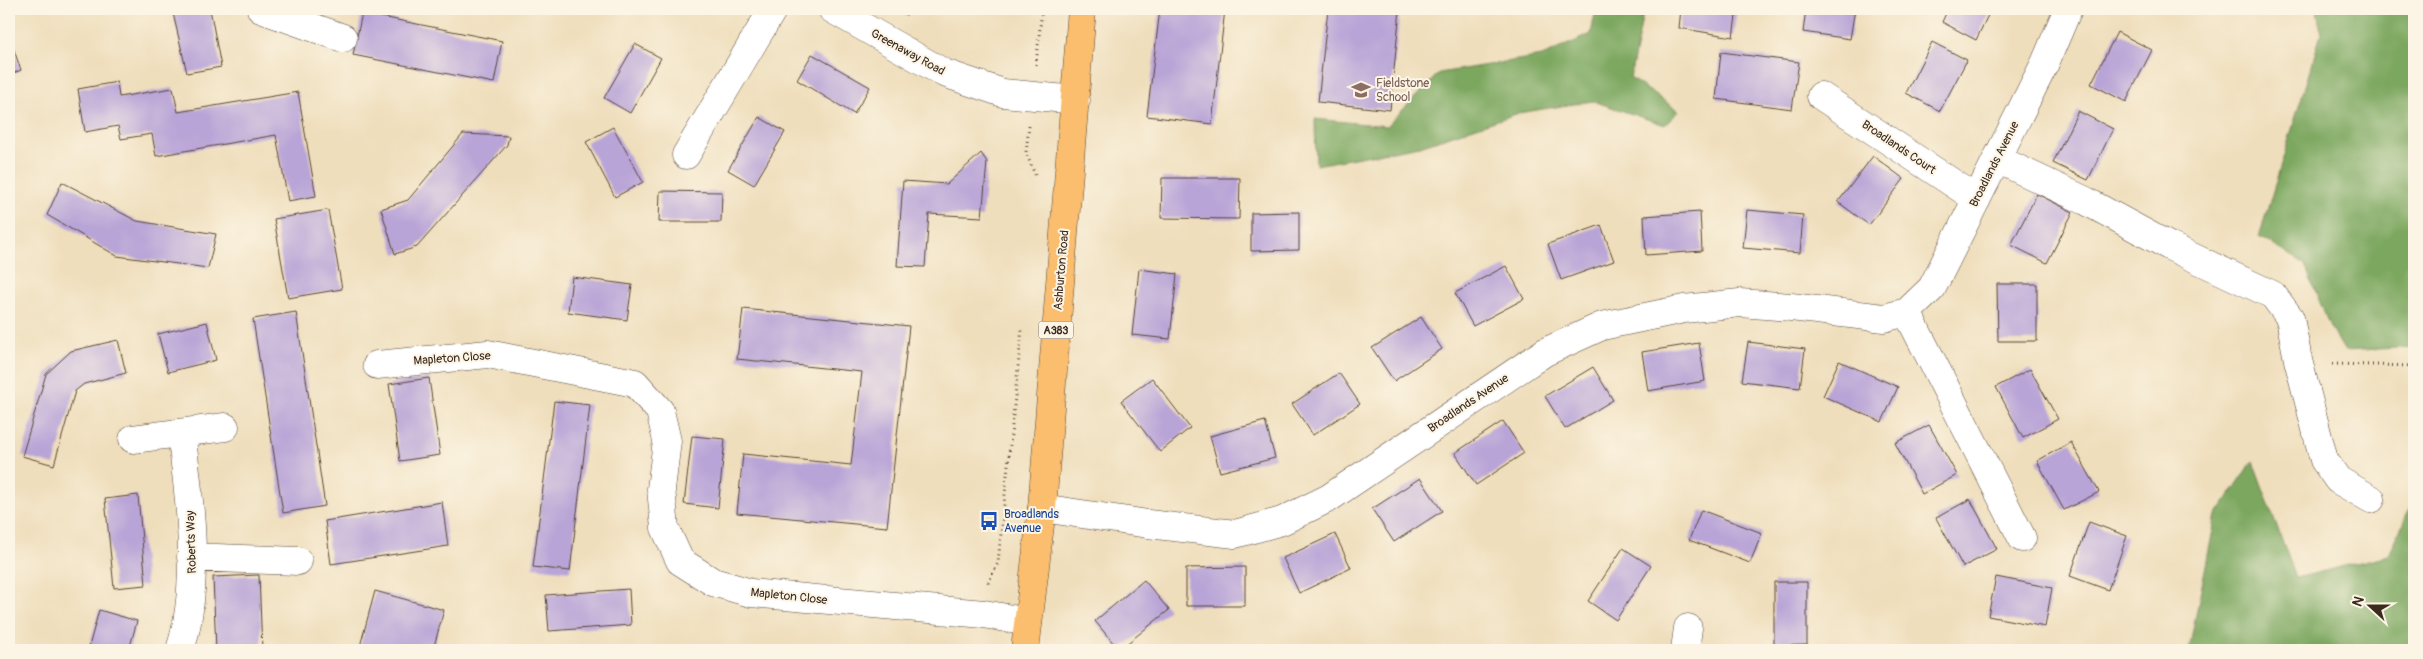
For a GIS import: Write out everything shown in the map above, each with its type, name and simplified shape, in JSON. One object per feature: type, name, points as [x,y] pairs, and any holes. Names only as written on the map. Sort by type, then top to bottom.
[{"type":"main road","name":"Ashburton Road","points":[[1024,650],[1042,508],[1082,9]]},
{"type":"street","points":[[261,9],[295,15],[343,38]]},
{"type":"street","points":[[686,155],[773,9]]},
{"type":"street","name":"Greenaway Road","points":[[832,9],[944,73],[1003,93],[1033,98],[1076,100]]},
{"type":"street","name":"Broadlands Avenue","points":[[1042,508],[1148,524],[1236,534],[1282,520],[1329,498],[1545,352],[1602,326],[1684,309],[1740,303],[1884,318],[1907,312],[1932,288],[2045,63],[2068,9]]},
{"type":"street","name":"Broadlands Court","points":[[1821,96],[1977,199]]},
{"type":"street","points":[[1997,159],[2086,201],[2169,246],[2272,295],[2290,318],[2298,360],[2324,460],[2338,480],[2371,499]]},
{"type":"street","points":[[1907,312],[2022,538]]},
{"type":"street","name":"Mapleton Close","points":[[377,365],[488,354],[635,383],[660,411],[667,441],[661,489],[665,528],[680,561],[713,582],[751,593],[984,614],[1028,622]]},
{"type":"street","points":[[133,439],[225,427]]},
{"type":"street","name":"Roberts Way","points":[[180,650],[184,638],[192,580],[189,492],[181,433]]},
{"type":"street","points":[[191,557],[298,561]]},
{"type":"path","points":[[1034,184],[1036,174],[1026,152],[1042,9]]},
{"type":"path","points":[[984,614],[985,589],[998,563],[1022,325]]},
{"type":"path","points":[[2298,360],[2342,365],[2414,366]]},
{"type":"green space","points":[[1596,9],[1644,9],[1630,78],[1679,111],[1665,125],[1593,101],[1519,113],[1420,146],[1316,165],[1315,119],[1387,126],[1439,73],[1542,56],[1591,34]]},
{"type":"green space","points":[[2317,9],[2414,9],[2414,347],[2344,351],[2330,327],[2304,263],[2259,237],[2321,34]]},
{"type":"green space","points":[[2253,461],[2296,578],[2389,555],[2414,499],[2414,650],[2189,650],[2216,515]]},
{"type":"building","points":[[172,9],[210,9],[221,67],[187,73]]},
{"type":"building","points":[[1160,9],[1225,9],[1212,124],[1147,116]]},
{"type":"building","points":[[1328,9],[1400,9],[1390,110],[1318,102]]},
{"type":"building","points":[[1681,9],[1737,9],[1733,37],[1679,28]]},
{"type":"building","points":[[1806,9],[1855,9],[1850,39],[1803,32]]},
{"type":"building","points":[[1948,9],[1991,9],[1976,40],[1942,22]]},
{"type":"building","points":[[362,13],[502,41],[494,83],[353,55]]},
{"type":"building","points":[[2117,32],[2152,50],[2126,102],[2091,84]]},
{"type":"building","points":[[9,36],[21,70],[9,75]]},
{"type":"building","points":[[1932,42],[1967,60],[1940,111],[1906,93]]},
{"type":"building","points":[[635,44],[661,58],[630,113],[604,98]]},
{"type":"building","points":[[1721,52],[1799,62],[1792,109],[1716,99]]},
{"type":"building","points":[[812,54],[870,87],[854,114],[797,80]]},
{"type":"building","points":[[117,82],[119,97],[173,88],[178,112],[298,92],[316,196],[288,201],[276,135],[156,156],[152,134],[121,139],[118,126],[85,132],[78,89]]},
{"type":"building","points":[[2078,111],[2113,129],[2088,180],[2053,163]]},
{"type":"building","points":[[759,117],[785,132],[754,185],[728,170]]},
{"type":"building","points":[[613,127],[643,182],[615,197],[586,142]]},
{"type":"building","points":[[463,134],[509,136],[507,145],[417,247],[395,254],[381,209],[408,200]]},
{"type":"building","points":[[981,153],[987,162],[982,217],[929,214],[925,267],[897,266],[903,181],[947,184]]},
{"type":"building","points":[[1873,156],[1904,179],[1869,225],[1838,202]]},
{"type":"building","points":[[1162,178],[1240,178],[1239,219],[1161,218]]},
{"type":"building","points":[[62,182],[137,221],[216,234],[208,268],[117,256],[47,215]]},
{"type":"building","points":[[660,191],[722,192],[721,222],[659,222]]},
{"type":"building","points":[[2037,194],[2073,212],[2047,263],[2011,245]]},
{"type":"building","points":[[328,210],[342,289],[288,298],[274,219]]},
{"type":"building","points":[[1747,210],[1803,215],[1800,253],[1743,248]]},
{"type":"building","points":[[1299,212],[1299,250],[1251,251],[1251,213]]},
{"type":"building","points":[[1700,212],[1702,251],[1646,255],[1644,216]]},
{"type":"building","points":[[1601,225],[1614,261],[1561,280],[1548,244]]},
{"type":"building","points":[[1506,266],[1524,299],[1473,326],[1455,293]]},
{"type":"building","points":[[1139,269],[1177,274],[1170,339],[1132,335]]},
{"type":"building","points":[[572,277],[632,285],[627,320],[568,312]]},
{"type":"building","points":[[1997,284],[2037,284],[2037,341],[1998,341]]},
{"type":"building","points":[[743,309],[909,326],[887,527],[737,513],[743,454],[851,465],[862,372],[737,359]]},
{"type":"building","points":[[296,312],[325,506],[283,513],[253,319]]},
{"type":"building","points":[[1421,317],[1442,349],[1394,381],[1372,348]]},
{"type":"building","points":[[207,322],[216,360],[168,372],[158,334]]},
{"type":"building","points":[[118,340],[126,373],[84,384],[75,391],[54,465],[22,456],[46,374],[71,351]]},
{"type":"building","points":[[1748,342],[1805,349],[1800,388],[1742,381]]},
{"type":"building","points":[[1699,343],[1705,381],[1648,391],[1642,352]]},
{"type":"building","points":[[1839,361],[1898,387],[1882,422],[1823,396]]},
{"type":"building","points":[[1593,367],[1613,400],[1565,429],[1545,396]]},
{"type":"building","points":[[2030,369],[2058,419],[2023,438],[1996,387]]},
{"type":"building","points":[[1339,373],[1360,404],[1313,435],[1292,404]]},
{"type":"building","points":[[429,378],[440,455],[400,461],[389,384]]},
{"type":"building","points":[[1152,378],[1190,428],[1160,452],[1121,401]]},
{"type":"building","points":[[554,401],[590,405],[570,571],[533,567]]},
{"type":"building","points":[[1265,421],[1275,458],[1220,472],[1210,436]]},
{"type":"building","points":[[1503,421],[1524,453],[1476,485],[1455,453]]},
{"type":"building","points":[[1929,425],[1957,475],[1922,494],[1895,443]]},
{"type":"building","points":[[692,436],[725,439],[718,508],[684,504]]},
{"type":"building","points":[[2071,442],[2099,492],[2064,510],[2037,461]]},
{"type":"building","points":[[1420,478],[1442,511],[1394,542],[1372,509]]},
{"type":"building","points":[[138,495],[146,585],[114,588],[105,499]]},
{"type":"building","points":[[1970,499],[1997,549],[1963,567],[1936,518]]},
{"type":"building","points":[[442,502],[448,546],[331,564],[325,521]]},
{"type":"building","points":[[1701,510],[1762,533],[1750,563],[1689,540]]},
{"type":"building","points":[[2089,522],[2127,536],[2108,590],[2070,576]]},
{"type":"building","points":[[1335,534],[1351,568],[1299,593],[1283,558]]},
{"type":"building","points":[[1623,548],[1651,566],[1616,620],[1588,601]]},
{"type":"building","points":[[1245,567],[1245,606],[1186,606],[1186,568]]},
{"type":"building","points":[[259,575],[262,650],[216,650],[213,577]]},
{"type":"building","points":[[1996,577],[2052,588],[2045,627],[1988,616]]},
{"type":"building","points":[[1144,580],[1169,610],[1119,650],[1095,621]]},
{"type":"building","points":[[1774,582],[1807,582],[1807,645],[1774,646]]},
{"type":"building","points":[[629,589],[631,625],[549,631],[546,595]]},
{"type":"building","points":[[375,591],[444,610],[433,650],[359,650]]},
{"type":"building","points":[[99,610],[137,621],[129,650],[88,650]]},
{"type":"place","name":"Fieldstone School","points":[[1361,90]]},
{"type":"place","name":"Broadlands Avenue","points":[[989,521]]}]
